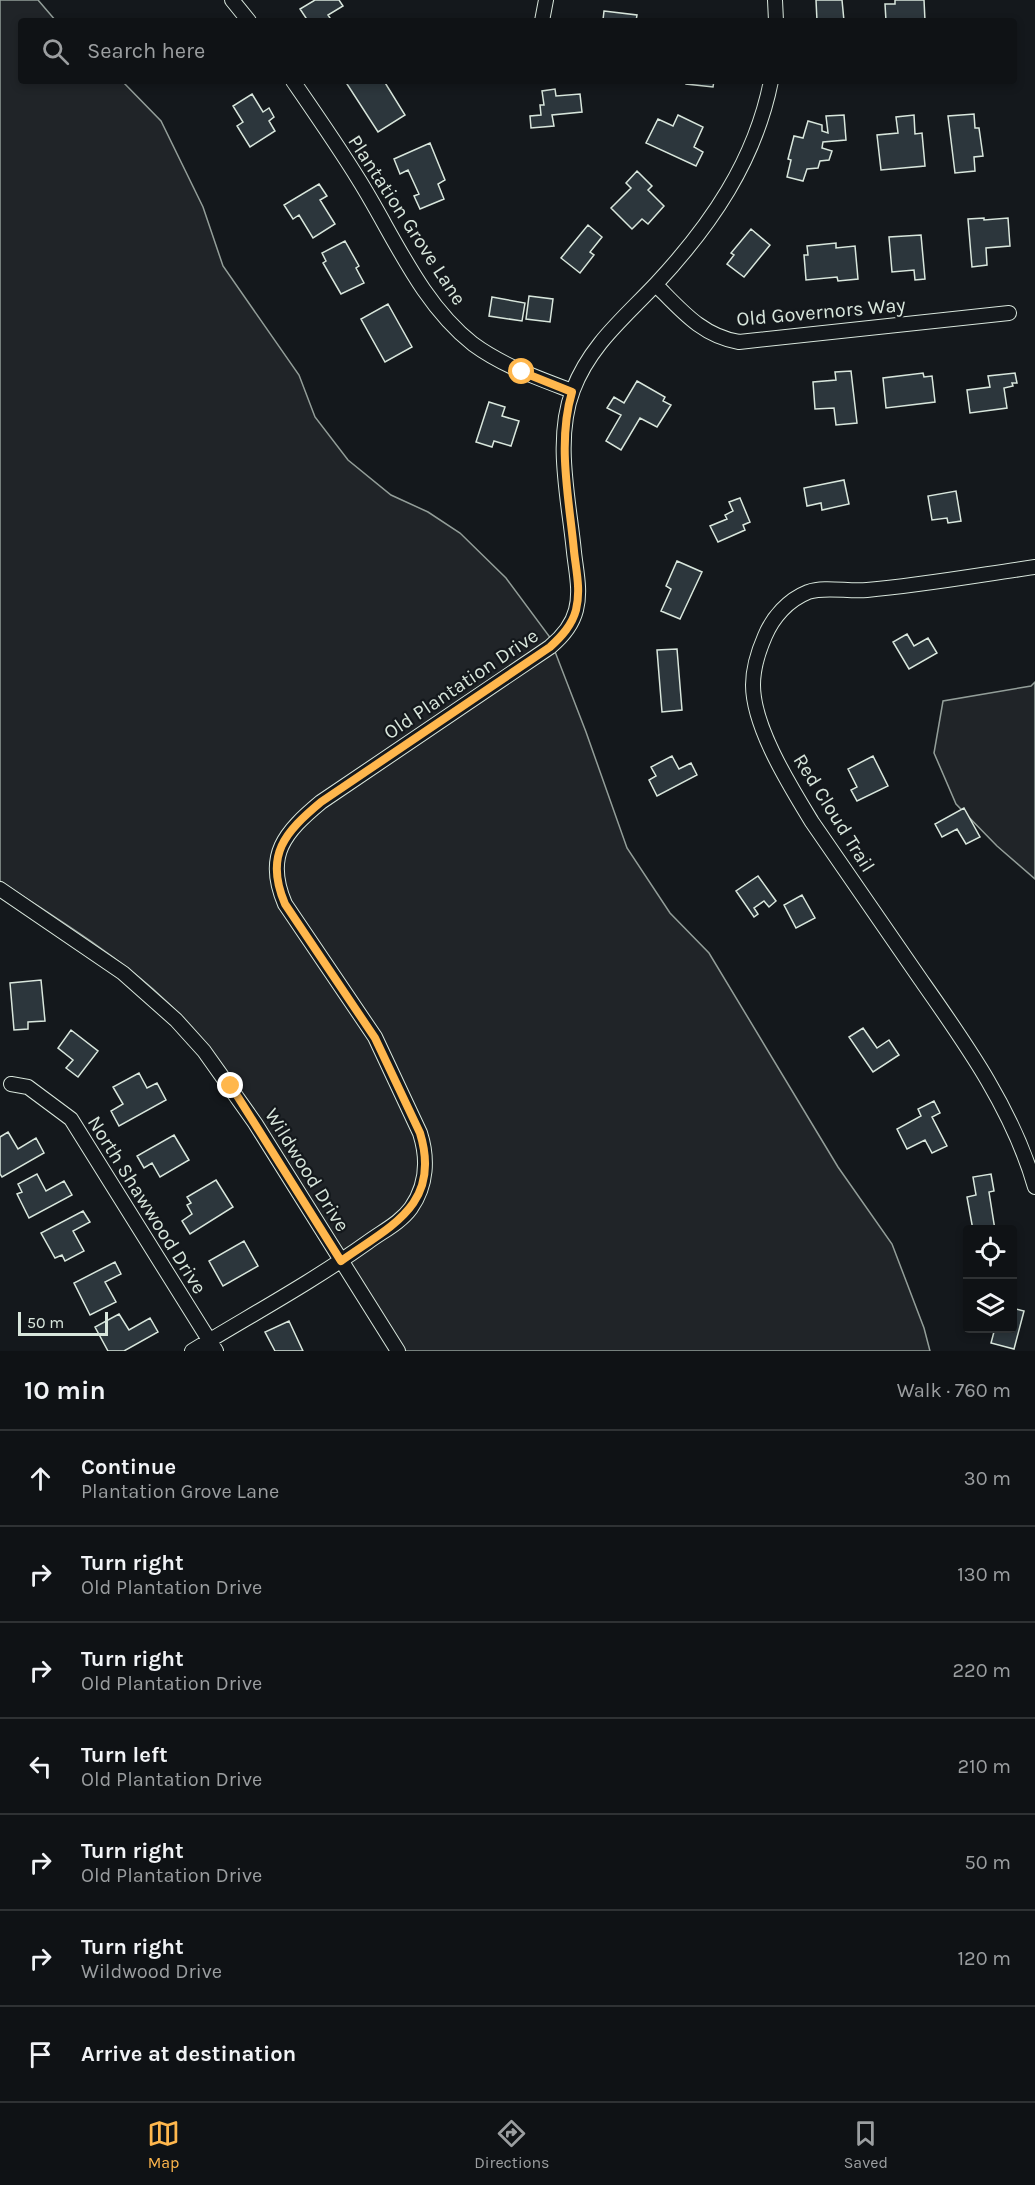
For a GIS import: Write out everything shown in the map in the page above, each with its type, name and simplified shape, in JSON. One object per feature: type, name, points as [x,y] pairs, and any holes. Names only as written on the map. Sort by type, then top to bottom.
[{"type":"street","points":[[232,0],[247,18]]},
{"type":"street","points":[[543,18],[546,0]]},
{"type":"street","points":[[775,0],[776,18]]},
{"type":"street","name":"Plantation Grove Lane","points":[[295,84],[360,181],[423,288],[447,320],[475,345],[497,360],[572,392]]},
{"type":"street","name":"Old Plantation Drive","points":[[192,1351],[212,1346],[341,1261],[394,1225],[410,1209],[416,1199],[424,1178],[423,1144],[394,1075],[375,1038],[285,904],[277,879],[279,854],[291,829],[321,802],[550,647],[569,626],[578,598],[564,438],[572,392],[591,354],[615,324],[656,285],[704,229],[732,187],[747,158],[759,126],[770,84]]},
{"type":"street","name":"Old Governors Way","points":[[656,285],[702,329],[726,340],[739,342],[1009,313]]},
{"type":"street","name":"Red Cloud Trail","points":[[1035,567],[868,590],[827,589],[806,593],[783,609],[773,620],[758,653],[753,685],[759,718],[792,789],[812,822],[956,1030],[986,1078],[1020,1144],[1035,1187]]},
{"type":"street","name":"Wildwood Drive","points":[[0,889],[123,973],[176,1020],[231,1086],[398,1351]]},
{"type":"street","name":"North Shawwood Drive","points":[[11,1084],[28,1087],[71,1119],[212,1346]]},
{"type":"shaded area","points":[[0,0],[38,0],[53,18],[18,18],[18,84],[125,84],[161,121],[203,207],[223,266],[299,375],[315,417],[348,460],[391,495],[428,512],[460,533],[506,578],[549,636],[627,848],[670,913],[709,953],[838,1167],[892,1244],[924,1328],[930,1351],[405,1351],[260,1119],[224,1067],[197,1034],[153,989],[117,960],[0,881]]},
{"type":"shaded area","points":[[1035,682],[1035,879],[997,846],[956,804],[934,753],[943,701],[1031,686]]},
{"type":"building","points":[[315,0],[339,0],[343,6],[328,15],[330,18],[306,18],[300,9]]},
{"type":"building","points":[[816,0],[842,0],[844,18],[817,18]]},
{"type":"building","points":[[895,0],[924,0],[925,18],[886,18],[885,4],[895,4]]},
{"type":"building","points":[[604,11],[637,15],[636,18],[603,18]]},
{"type":"building","points":[[347,84],[386,84],[405,115],[378,132]]},
{"type":"building","points":[[686,84],[714,84],[713,87]]},
{"type":"building","points":[[555,89],[556,96],[580,94],[582,112],[552,115],[554,126],[531,128],[530,116],[541,115],[540,105],[544,105],[542,91]]},
{"type":"building","points":[[252,94],[263,112],[269,108],[274,117],[269,121],[275,131],[250,147],[237,126],[243,122],[233,106]]},
{"type":"building","points":[[974,114],[975,128],[979,128],[983,156],[974,157],[975,171],[955,173],[948,116]]},
{"type":"building","points":[[678,115],[703,127],[694,147],[703,152],[696,166],[646,143],[658,119],[673,126]]},
{"type":"building","points":[[844,115],[846,140],[823,142],[822,148],[832,151],[829,160],[820,161],[818,168],[807,169],[803,181],[787,177],[791,160],[788,159],[794,136],[803,138],[808,121],[822,125],[822,131],[828,133],[826,116]]},
{"type":"building","points":[[914,115],[915,134],[922,133],[925,166],[881,170],[877,135],[898,133],[896,117]]},
{"type":"building","points":[[430,143],[445,180],[438,184],[444,199],[420,209],[414,196],[419,194],[408,170],[400,174],[394,159]]},
{"type":"building","points":[[637,171],[652,186],[648,190],[664,206],[648,224],[642,219],[632,229],[611,208],[631,188],[626,183]]},
{"type":"building","points":[[319,184],[327,196],[320,200],[335,224],[313,238],[299,215],[293,219],[284,205]]},
{"type":"building","points":[[984,218],[984,220],[1008,218],[1010,246],[986,248],[987,265],[972,267],[968,219]]},
{"type":"building","points":[[588,225],[602,237],[590,252],[594,255],[580,273],[561,258]]},
{"type":"building","points":[[751,229],[770,245],[744,277],[727,264],[734,255],[731,253]]},
{"type":"building","points":[[921,235],[925,279],[915,280],[914,270],[892,272],[889,237]]},
{"type":"building","points":[[345,241],[359,266],[356,268],[364,283],[341,294],[323,263],[326,261],[322,253]]},
{"type":"building","points":[[836,243],[836,248],[855,246],[858,279],[838,281],[837,277],[806,280],[804,255],[808,255],[807,246]]},
{"type":"building","points":[[529,296],[553,299],[550,322],[526,319]]},
{"type":"building","points":[[492,297],[525,303],[522,321],[489,316]]},
{"type":"building","points":[[388,304],[412,347],[385,362],[361,319]]},
{"type":"building","points":[[851,371],[857,423],[836,425],[834,408],[815,409],[813,382],[836,380],[835,372]]},
{"type":"building","points":[[923,373],[924,377],[932,376],[935,402],[886,408],[883,378]]},
{"type":"building","points":[[1015,373],[1017,383],[1004,388],[1007,408],[970,413],[967,390],[990,387],[988,376]]},
{"type":"building","points":[[637,381],[665,397],[663,401],[671,405],[657,427],[640,418],[621,450],[606,441],[621,415],[607,408],[614,397],[624,403]]},
{"type":"building","points":[[489,402],[505,407],[502,416],[519,421],[511,446],[494,441],[492,447],[476,442]]},
{"type":"building","points":[[844,480],[849,504],[822,510],[821,503],[807,506],[804,488]]},
{"type":"building","points":[[956,491],[961,521],[948,523],[947,518],[932,520],[928,496]]},
{"type":"building","points":[[740,498],[750,522],[743,525],[745,530],[718,542],[710,526],[727,519],[725,515],[733,511],[729,502]]},
{"type":"building","points":[[677,561],[702,572],[680,619],[661,611],[671,589],[666,586]]},
{"type":"building","points":[[907,634],[914,646],[928,638],[937,653],[909,669],[893,642]]},
{"type":"building","points":[[677,649],[682,710],[662,712],[657,650]]},
{"type":"building","points":[[672,756],[679,769],[691,763],[697,775],[657,796],[649,780],[656,776],[651,767]]},
{"type":"building","points":[[873,756],[888,786],[857,801],[851,790],[857,787],[848,769]]},
{"type":"building","points":[[964,808],[980,837],[966,844],[957,829],[942,837],[935,824]]},
{"type":"building","points":[[758,876],[776,901],[769,907],[764,901],[754,908],[758,914],[754,917],[736,891]]},
{"type":"building","points":[[802,895],[815,918],[796,928],[784,905]]},
{"type":"building","points":[[41,980],[45,1021],[28,1022],[28,1029],[14,1030],[10,983]]},
{"type":"building","points":[[863,1028],[877,1048],[889,1040],[899,1055],[873,1072],[849,1037]]},
{"type":"building","points":[[71,1030],[98,1051],[78,1077],[66,1068],[73,1060],[58,1048]]},
{"type":"building","points":[[139,1073],[147,1088],[157,1083],[166,1100],[119,1126],[111,1111],[123,1104],[113,1087]]},
{"type":"building","points":[[934,1101],[940,1113],[932,1117],[947,1146],[932,1153],[925,1140],[907,1149],[897,1129],[921,1116],[918,1109]]},
{"type":"building","points":[[8,1132],[18,1149],[36,1138],[44,1153],[2,1177],[0,1174],[0,1137]]},
{"type":"building","points":[[174,1135],[189,1160],[160,1177],[152,1163],[144,1168],[137,1156]]},
{"type":"building","points":[[37,1174],[46,1191],[64,1181],[72,1195],[29,1218],[17,1194],[22,1192],[18,1184]]},
{"type":"building","points":[[991,1174],[994,1191],[989,1192],[994,1225],[972,1225],[967,1197],[976,1195],[973,1177]]},
{"type":"building","points":[[216,1180],[233,1207],[190,1234],[182,1221],[192,1214],[187,1205],[191,1203],[187,1197]]},
{"type":"building","points":[[83,1211],[90,1222],[73,1231],[84,1251],[65,1261],[62,1255],[55,1258],[41,1233]]},
{"type":"building","points":[[244,1241],[258,1266],[223,1286],[209,1261]]},
{"type":"building","points":[[115,1262],[121,1274],[105,1282],[116,1302],[90,1315],[74,1283]]},
{"type":"building","points":[[1017,1309],[1024,1311],[1014,1349],[991,1343],[994,1333],[1017,1333]]},
{"type":"building","points":[[119,1314],[129,1330],[150,1318],[158,1332],[124,1351],[108,1351],[95,1327]]},
{"type":"building","points":[[289,1321],[303,1351],[275,1351],[265,1332]]},
{"type":"route","points":[[231,1086],[341,1261],[394,1225],[410,1209],[424,1178],[425,1155],[420,1133],[375,1038],[285,904],[279,890],[276,869],[284,841],[297,821],[321,802],[550,647],[569,626],[578,598],[564,438],[564,427],[572,392],[522,372]]}]
